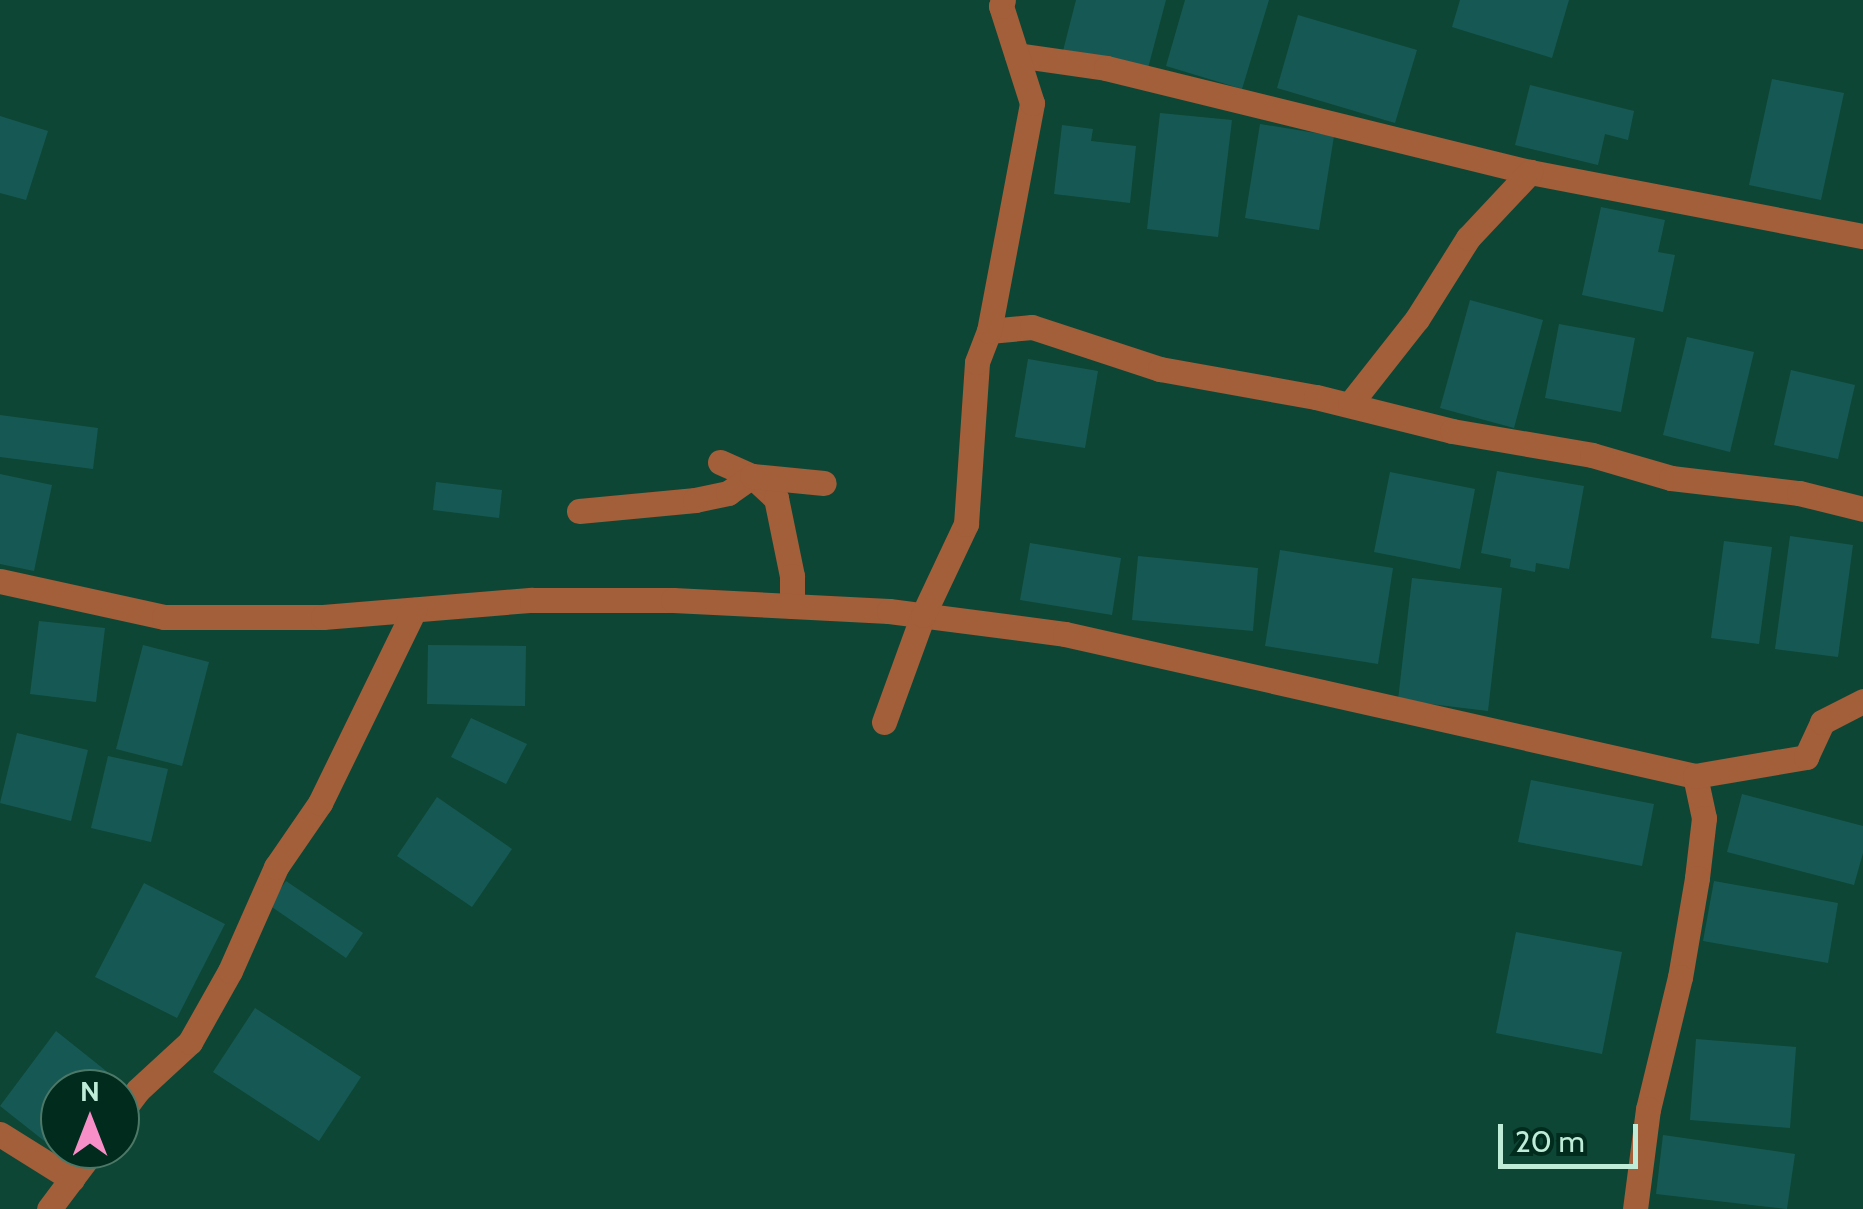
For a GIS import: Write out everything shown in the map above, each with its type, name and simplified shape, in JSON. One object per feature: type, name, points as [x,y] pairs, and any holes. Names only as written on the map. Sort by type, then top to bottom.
[{"type":"street","points":[[884,722],[923,615],[966,524],[978,362],[989,330],[1032,103],[1001,6],[1004,0]]},
{"type":"street","points":[[1017,54],[1106,68],[1530,172],[1863,236]]},
{"type":"street","points":[[1350,404],[1418,319],[1468,238],[1530,172]]},
{"type":"street","points":[[989,330],[1032,327],[1160,369],[1350,404],[1452,432],[1592,455],[1671,478],[1799,494],[1863,509]]},
{"type":"street","points":[[720,462],[752,476],[824,483]]},
{"type":"street","points":[[752,476],[776,498],[792,576],[792,606]]},
{"type":"street","points":[[579,511],[695,500],[728,493],[752,476]]},
{"type":"street","points":[[0,580],[164,617],[323,617],[532,600],[792,606],[923,615],[1065,634],[1696,776],[1806,757],[1822,722],[1863,701]]},
{"type":"street","points":[[140,1088],[190,1042],[230,971],[276,867],[320,803],[414,610]]},
{"type":"street","points":[[1636,1209],[1648,1109],[1680,977],[1697,878],[1704,818],[1696,776]]},
{"type":"street","points":[[0,1134],[72,1179]]},
{"type":"street","points":[[49,1209],[79,1169]]},
{"type":"building","points":[[1076,0],[1166,0],[1147,72],[1063,51]]},
{"type":"building","points":[[1185,0],[1269,0],[1242,89],[1166,66]]},
{"type":"building","points":[[1460,0],[1569,0],[1552,58],[1452,27]]},
{"type":"building","points":[[1298,15],[1417,50],[1395,123],[1277,88]]},
{"type":"building","points":[[1772,79],[1844,93],[1821,200],[1749,185]]},
{"type":"building","points":[[1530,85],[1634,111],[1628,140],[1605,134],[1598,165],[1515,145]]},
{"type":"building","points":[[1160,113],[1232,120],[1218,237],[1147,229]]},
{"type":"building","points":[[0,116],[48,131],[26,200],[0,193]]},
{"type":"building","points":[[1260,124],[1334,136],[1319,230],[1245,218]]},
{"type":"building","points":[[1062,125],[1093,129],[1091,141],[1136,146],[1130,203],[1054,194]]},
{"type":"building","points":[[1601,207],[1665,220],[1658,252],[1675,255],[1663,312],[1582,295]]},
{"type":"building","points":[[1470,300],[1543,320],[1514,428],[1440,408]]},
{"type":"building","points":[[1559,324],[1635,338],[1621,412],[1545,398]]},
{"type":"building","points":[[1687,337],[1754,352],[1730,452],[1663,435]]},
{"type":"building","points":[[1028,359],[1098,371],[1085,448],[1015,437]]},
{"type":"building","points":[[1791,370],[1855,385],[1838,459],[1774,445]]},
{"type":"building","points":[[0,415],[98,428],[93,469],[0,457]]},
{"type":"building","points":[[1497,471],[1584,486],[1569,569],[1536,563],[1535,572],[1510,567],[1511,559],[1481,553]]},
{"type":"building","points":[[1390,472],[1475,489],[1460,569],[1374,552]]},
{"type":"building","points":[[0,474],[52,485],[34,571],[0,564]]},
{"type":"building","points":[[436,482],[502,490],[499,518],[433,510]]},
{"type":"building","points":[[1790,536],[1853,545],[1838,657],[1775,649]]},
{"type":"building","points":[[1724,541],[1772,547],[1759,644],[1711,638]]},
{"type":"building","points":[[1030,543],[1121,558],[1112,615],[1020,600]]},
{"type":"building","points":[[1280,550],[1393,568],[1378,664],[1265,646]]},
{"type":"building","points":[[1138,556],[1258,568],[1253,631],[1132,620]]},
{"type":"building","points":[[1412,578],[1502,588],[1488,711],[1398,700]]},
{"type":"building","points":[[39,621],[105,628],[96,702],[30,694]]},
{"type":"building","points":[[143,645],[209,662],[182,766],[116,749]]},
{"type":"building","points":[[428,645],[526,646],[525,706],[427,704]]},
{"type":"building","points":[[471,718],[527,744],[506,784],[451,757]]},
{"type":"building","points":[[17,733],[88,750],[71,821],[0,803]]},
{"type":"building","points":[[108,756],[168,769],[151,842],[91,828]]},
{"type":"building","points":[[1531,780],[1654,804],[1642,866],[1518,842]]},
{"type":"building","points":[[1742,794],[1863,826],[1863,853],[1854,885],[1727,852]]},
{"type":"building","points":[[437,797],[512,849],[472,907],[397,856]]},
{"type":"building","points":[[286,881],[363,933],[346,958],[269,905]]},
{"type":"building","points":[[1714,881],[1838,903],[1828,963],[1703,941]]},
{"type":"building","points":[[144,883],[225,924],[177,1018],[95,977]]},
{"type":"building","points":[[1516,932],[1622,952],[1602,1054],[1496,1033]]},
{"type":"building","points":[[255,1008],[361,1077],[319,1141],[213,1072]]},
{"type":"building","points":[[56,1031],[104,1069],[40,1069],[40,1138],[0,1106]]},
{"type":"building","points":[[1696,1039],[1796,1047],[1790,1128],[1690,1120]]},
{"type":"building","points":[[1663,1135],[1795,1154],[1787,1209],[1656,1194]]}]
